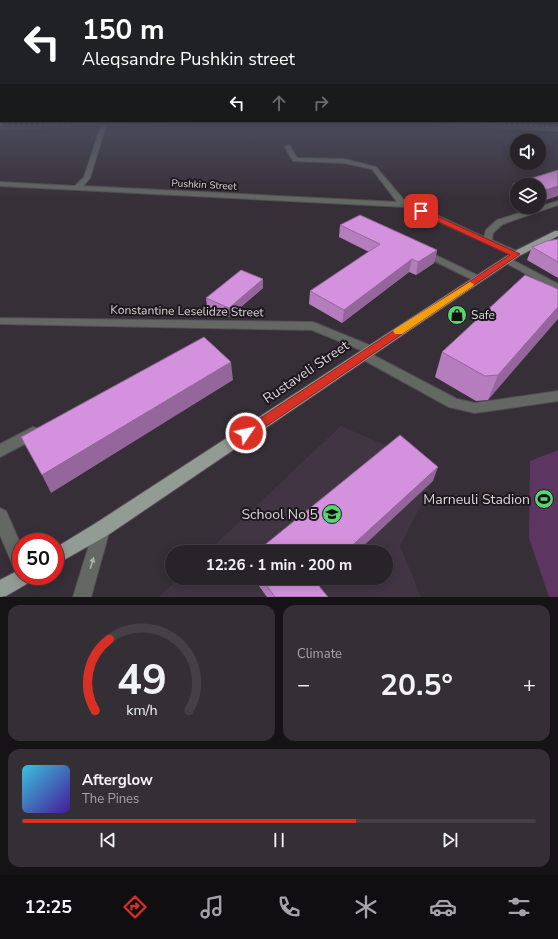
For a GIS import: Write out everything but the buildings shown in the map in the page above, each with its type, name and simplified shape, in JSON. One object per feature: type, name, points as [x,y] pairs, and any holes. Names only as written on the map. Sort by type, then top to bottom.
[{"type":"main road","name":"Rustaveli Street","points":[[64,552],[102,529],[515,255],[558,233]]},
{"type":"main road","points":[[0,590],[12,583]]},
{"type":"street","points":[[77,188],[87,178],[97,146]]},
{"type":"street","points":[[288,147],[295,160],[344,160],[374,168],[401,202],[515,255],[558,288]]},
{"type":"street","name":"Pushkin Street","points":[[0,184],[408,205]]},
{"type":"street","points":[[488,242],[489,232],[500,222],[558,203]]},
{"type":"street","points":[[417,249],[478,279]]},
{"type":"street","points":[[515,255],[547,249]]},
{"type":"street","name":"Konstantine Leselidze Street","points":[[0,321],[313,326],[367,352],[454,403],[475,408],[558,396]]},
{"type":"street","points":[[0,451],[41,429]]},
{"type":"street","points":[[0,516],[12,543]]},
{"type":"street","points":[[82,597],[102,529]]},
{"type":"shaded area","name":"School No 5","points":[[341,426],[396,450],[433,481],[400,546],[421,597],[159,597],[172,585],[393,585],[393,545],[214,545]]},
{"type":"shaded area","name":"Marneuli Stadion","points":[[558,450],[558,597],[549,597],[529,538],[530,461]]},
{"type":"slow traffic","points":[[398,331],[470,284]]},
{"type":"place","name":"Safe","points":[[457,315]]},
{"type":"place","name":"Marneuli Stadion","points":[[544,499]]},
{"type":"place","name":"School No 5","points":[[332,514]]},
{"type":"route","points":[[246,433],[516,254],[421,211]]}]
